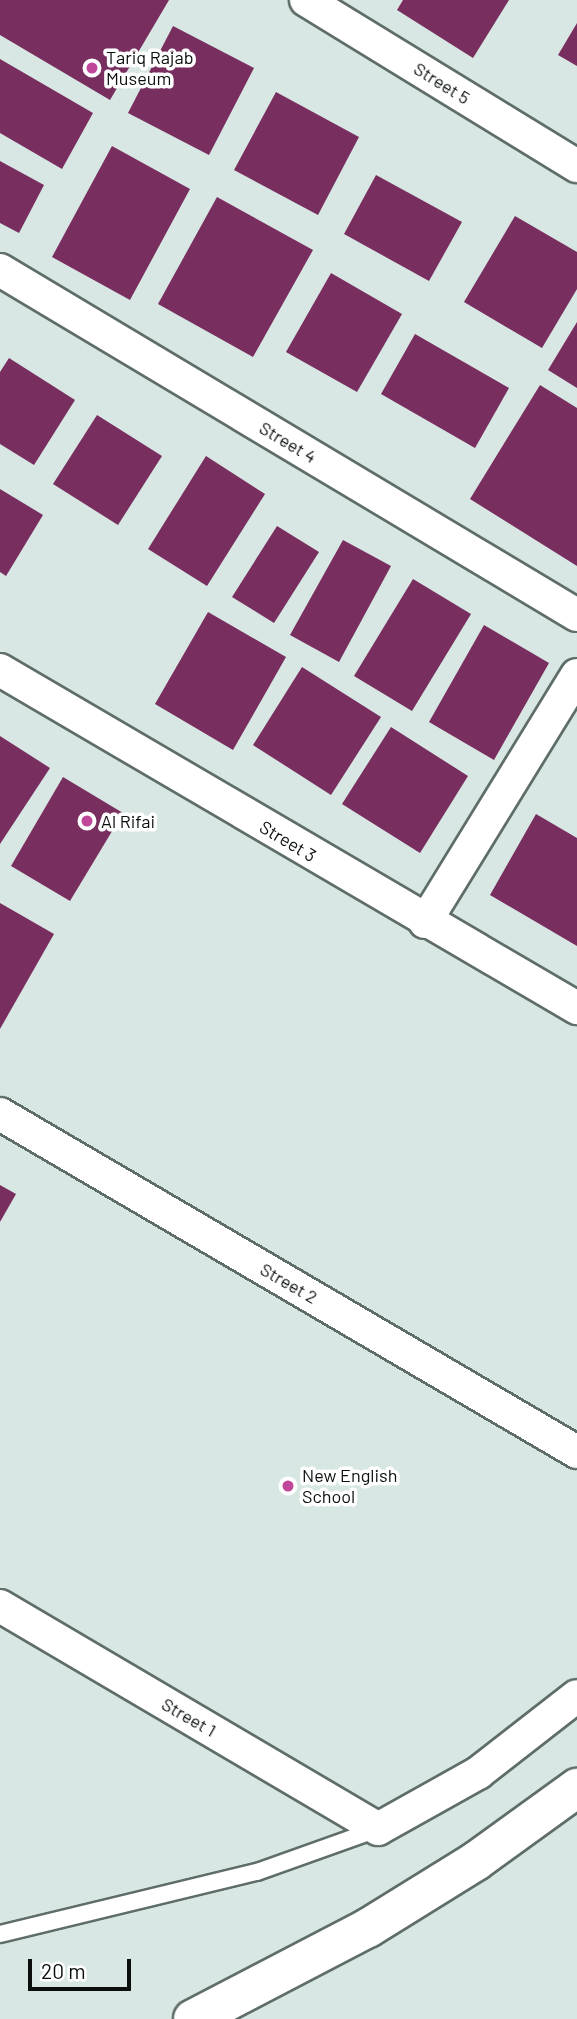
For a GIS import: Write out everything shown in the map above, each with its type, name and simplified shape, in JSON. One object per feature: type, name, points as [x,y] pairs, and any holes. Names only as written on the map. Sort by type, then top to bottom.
[{"type":"highway","points":[[192,2019],[368,1928],[476,1861],[577,1788]]},
{"type":"street","name":"Street 5","points":[[306,0],[577,166]]},
{"type":"street","name":"Street 4","points":[[0,270],[577,615]]},
{"type":"street","name":"Street 3","points":[[0,670],[425,922],[577,1008]]},
{"type":"street","points":[[425,922],[577,675]]},
{"type":"street","name":"Street 2","points":[[0,1114],[577,1452]]},
{"type":"street","name":"Street 1","points":[[3,1615],[378,1829]]},
{"type":"street","points":[[378,1829],[478,1773],[577,1696]]},
{"type":"lane","points":[[0,1934],[257,1872],[378,1829]]},
{"type":"building","name":"Tariq Rajab Museum","points":[[0,0],[169,0],[110,100],[0,35]]},
{"type":"building","points":[[403,0],[509,0],[473,58],[397,10]]},
{"type":"building","points":[[577,23],[577,66],[558,55]]},
{"type":"building","points":[[173,26],[254,68],[209,155],[128,113]]},
{"type":"building","points":[[0,59],[93,113],[62,169],[0,133]]},
{"type":"building","points":[[276,92],[359,137],[318,215],[234,170]]},
{"type":"building","points":[[112,146],[190,189],[130,300],[52,257]]},
{"type":"building","points":[[0,161],[44,185],[19,233],[0,223]]},
{"type":"building","points":[[376,175],[462,222],[429,281],[344,234]]},
{"type":"building","points":[[217,197],[313,250],[253,357],[158,304]]},
{"type":"building","points":[[515,216],[577,252],[577,289],[542,348],[464,302]]},
{"type":"building","points":[[331,273],[402,314],[357,392],[286,352]]},
{"type":"building","points":[[577,322],[577,388],[548,370]]},
{"type":"building","points":[[415,334],[509,388],[475,448],[381,394]]},
{"type":"building","points":[[9,358],[75,400],[34,465],[0,444],[0,372]]},
{"type":"building","points":[[540,385],[577,408],[577,566],[470,499]]},
{"type":"building","points":[[97,415],[162,456],[118,525],[53,484]]},
{"type":"building","points":[[206,456],[265,494],[207,586],[148,549]]},
{"type":"building","points":[[0,489],[43,515],[6,576],[0,572]]},
{"type":"building","points":[[277,526],[319,552],[274,623],[232,597]]},
{"type":"building","points":[[343,540],[391,566],[339,662],[290,635]]},
{"type":"building","points":[[413,579],[471,614],[412,711],[354,676]]},
{"type":"building","points":[[208,612],[286,657],[233,750],[155,704]]},
{"type":"building","points":[[484,625],[549,663],[494,760],[429,722]]},
{"type":"building","points":[[302,667],[381,717],[331,795],[253,745]]},
{"type":"building","points":[[391,727],[468,776],[420,853],[342,804]]},
{"type":"building","points":[[0,736],[50,768],[0,844]]},
{"type":"building","points":[[63,777],[123,813],[70,901],[11,866]]},
{"type":"building","points":[[536,814],[577,838],[577,946],[490,895]]},
{"type":"building","points":[[0,903],[54,934],[0,1029]]},
{"type":"building","points":[[0,1185],[16,1194],[0,1222]]},
{"type":"place","name":"Tariq Rajab Museum","points":[[92,68]]},
{"type":"place","name":"Al Rifai","points":[[87,821]]},
{"type":"place","name":"New English School","points":[[288,1486]]}]
